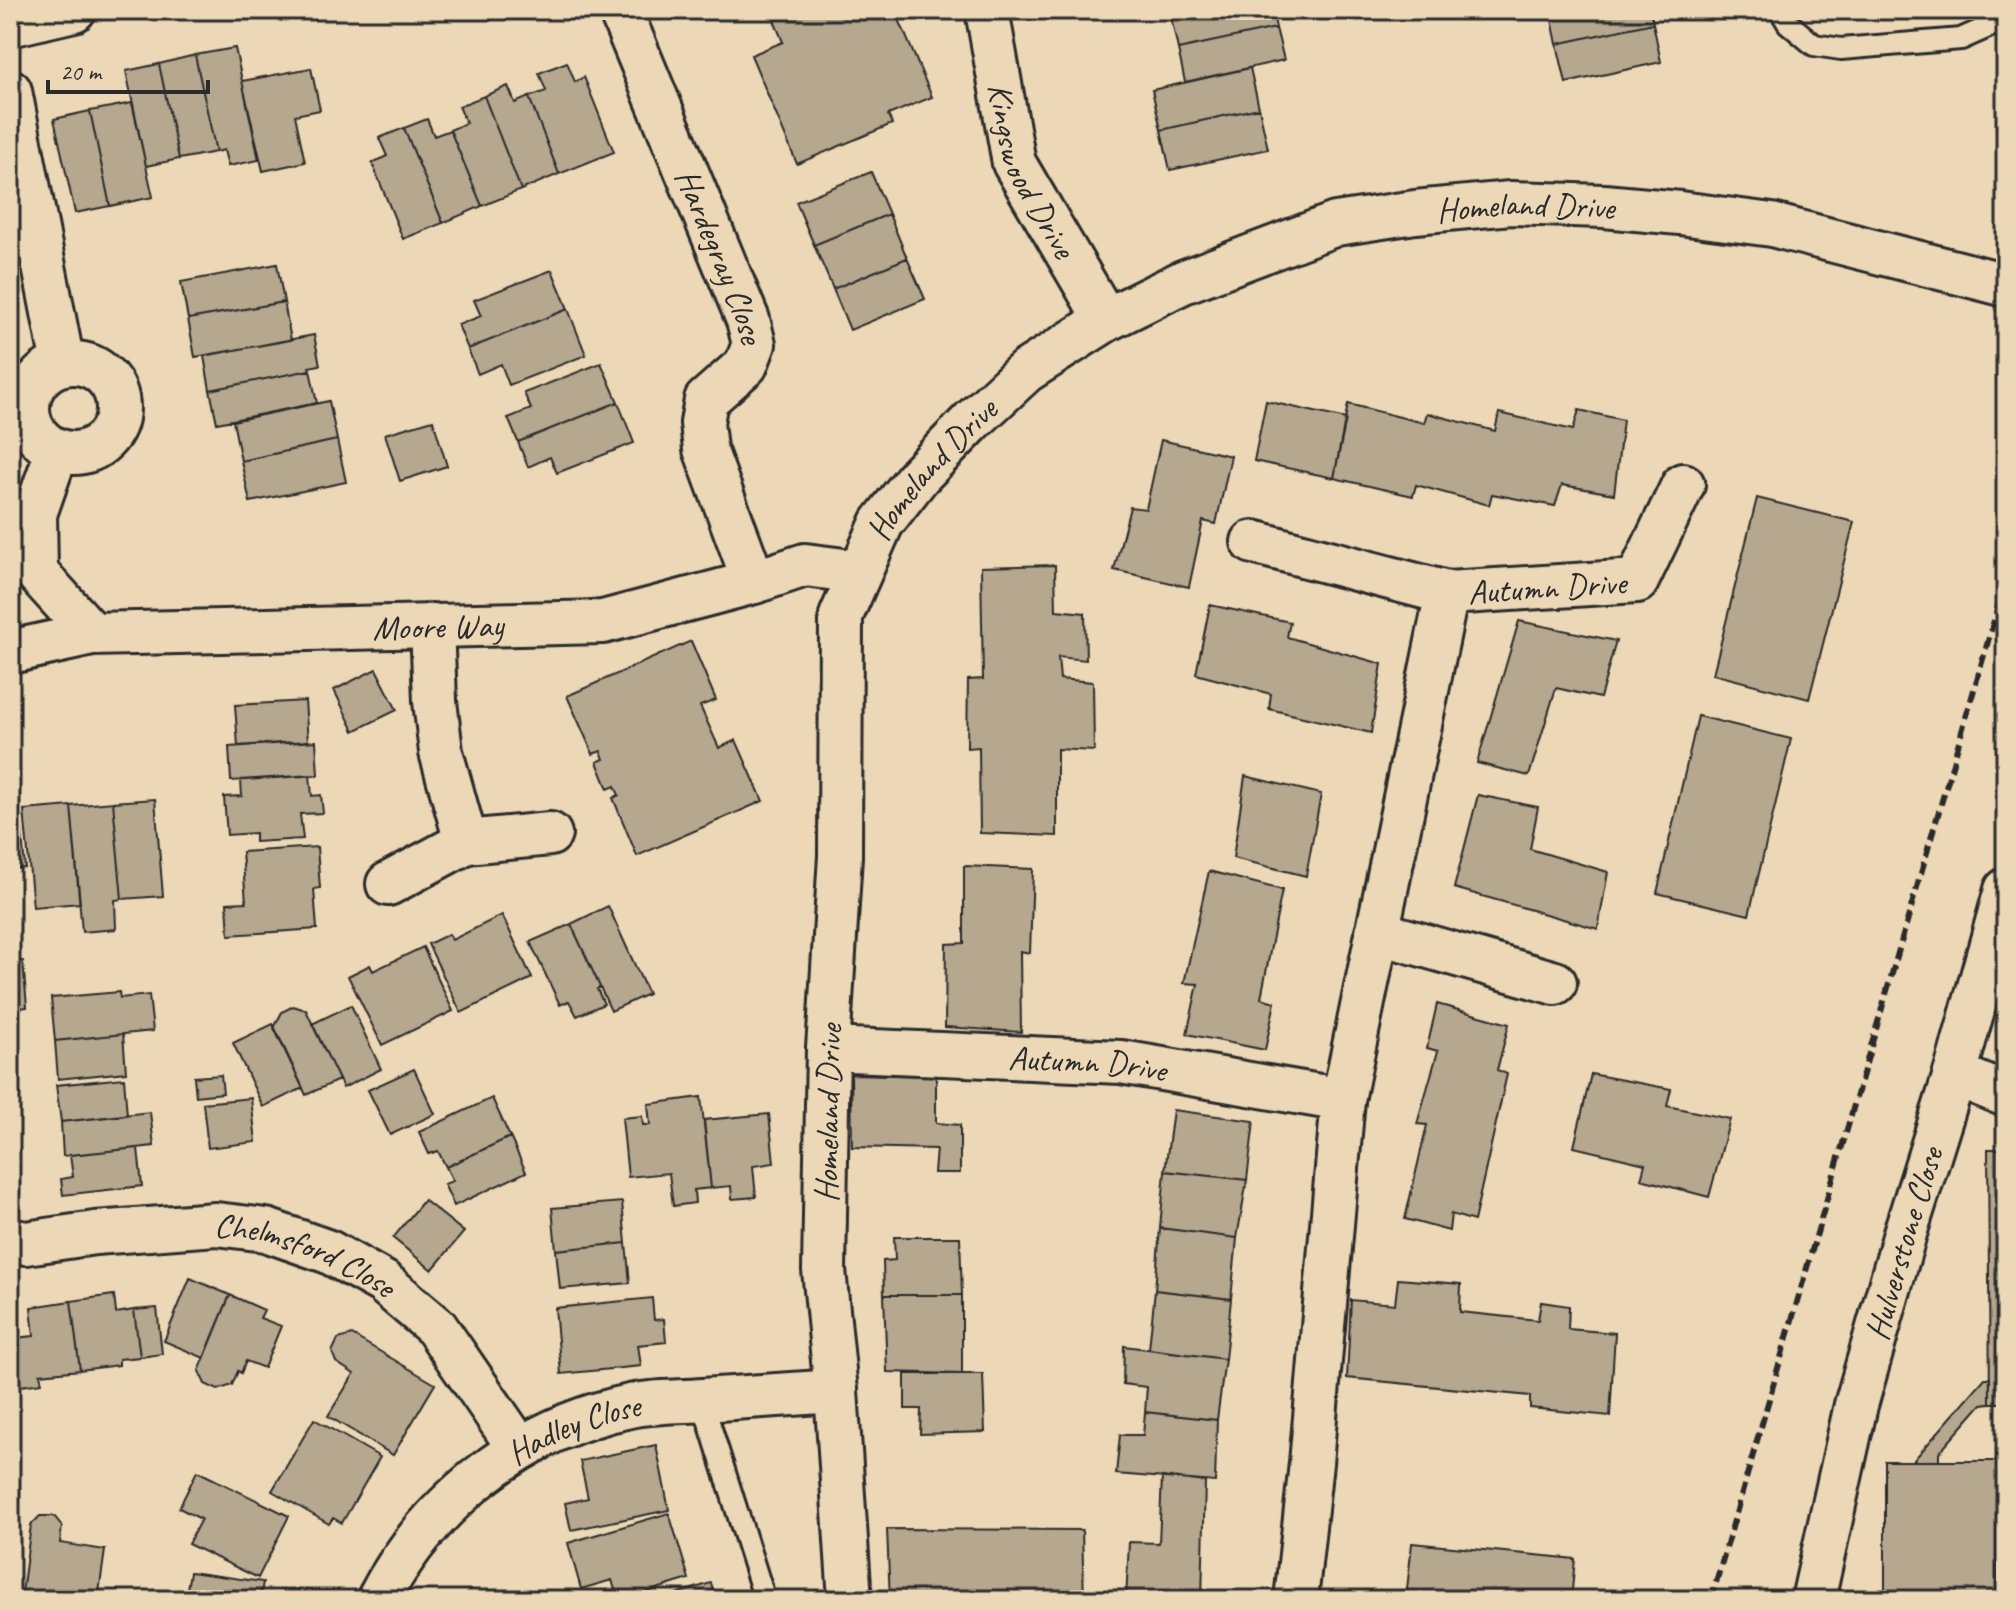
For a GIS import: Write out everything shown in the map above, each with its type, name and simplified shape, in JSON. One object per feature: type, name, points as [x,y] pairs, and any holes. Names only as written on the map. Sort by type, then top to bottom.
[{"type":"street","points":[[10,25],[74,10]]},
{"type":"street","name":"Hardegray Close","points":[[620,10],[748,320],[754,344],[746,365],[706,400],[702,423],[705,449],[754,582]]},
{"type":"street","name":"Kingswood Drive","points":[[987,10],[1014,163],[1106,320]]},
{"type":"street","points":[[10,91],[63,364]]},
{"type":"street","name":"Homeland Drive","points":[[850,1600],[836,1391],[824,1270],[828,1049],[840,856],[841,616],[882,523],[918,477],[1026,371],[1106,320],[1183,282],[1336,224],[1415,212],[1511,203],[1604,206],[1772,225],[2003,285]]},
{"type":"street","points":[[63,364],[93,368],[105,377],[113,389],[118,404],[117,419],[101,444],[87,451],[57,451],[35,433],[27,405],[31,391],[38,379],[63,364]]},
{"type":"street","points":[[57,451],[35,514],[36,572],[92,634]]},
{"type":"street","name":"Autumn Drive","points":[[1253,542],[1447,593],[1637,581],[1683,485]]},
{"type":"street","name":"Moore Way","points":[[10,652],[92,634],[603,622],[754,582],[805,565],[860,572]]},
{"type":"street","name":"Autumn Drive","points":[[1296,1600],[1343,1100],[1447,593]]},
{"type":"street","points":[[432,625],[441,752],[466,842]]},
{"type":"street","points":[[388,884],[466,842],[550,834]]},
{"type":"street","name":"Hulverstone Close","points":[[1813,1600],[1856,1405],[1955,1074],[2006,890]]},
{"type":"street","points":[[1377,932],[1555,983]]},
{"type":"street","name":"Autumn Drive","points":[[828,1049],[1121,1062],[1343,1100]]},
{"type":"street","points":[[1955,1074],[2006,1095]]},
{"type":"street","name":"Chelmsford Close","points":[[10,1240],[26,1243],[95,1233],[216,1224],[266,1230],[329,1252],[383,1282],[436,1327],[519,1448]]},
{"type":"street","name":"Hadley Close","points":[[378,1600],[418,1536],[462,1490],[519,1448],[582,1420],[631,1406],[836,1391]]},
{"type":"lane","points":[[1780,10],[1788,23],[1814,45],[1841,49],[1961,39],[2006,19]]},
{"type":"lane","points":[[702,1400],[765,1600]]},
{"type":"building","points":[[278,10],[297,10],[297,17]]},
{"type":"building","points":[[475,10],[499,10],[476,15]]},
{"type":"building","points":[[770,10],[895,10],[932,97],[888,115],[892,124],[797,164],[751,55],[783,42]]},
{"type":"building","points":[[1183,10],[1272,10],[1276,28],[1178,49],[1170,13]]},
{"type":"building","points":[[1550,10],[1650,10],[1653,23],[1557,44]]},
{"type":"building","points":[[1653,23],[1661,62],[1566,83],[1557,44]]},
{"type":"building","points":[[1276,28],[1284,60],[1185,82],[1178,49]]},
{"type":"building","points":[[235,48],[259,160],[228,166],[224,150],[216,152],[195,55]]},
{"type":"building","points":[[195,55],[216,152],[179,159],[159,64]]},
{"type":"building","points":[[567,62],[575,82],[584,77],[614,152],[559,174],[529,97],[546,91],[539,73]]},
{"type":"building","points":[[159,64],[179,159],[146,166],[126,71]]},
{"type":"building","points":[[311,68],[320,110],[295,115],[305,162],[263,171],[242,81]]},
{"type":"building","points":[[1250,68],[1259,108],[1161,130],[1152,90]]},
{"type":"building","points":[[508,86],[515,103],[529,97],[559,174],[521,190],[484,96]]},
{"type":"building","points":[[484,96],[521,190],[482,206],[450,130],[466,123],[459,106]]},
{"type":"building","points":[[132,103],[153,197],[110,206],[90,111]]},
{"type":"building","points":[[1259,108],[1268,149],[1170,170],[1161,130]]},
{"type":"building","points":[[90,111],[110,206],[75,213],[54,119]]},
{"type":"building","points":[[427,119],[434,136],[450,130],[482,206],[443,223],[404,128]]},
{"type":"building","points":[[404,128],[443,223],[403,239],[372,163],[387,156],[379,138]]},
{"type":"building","points":[[871,172],[889,214],[814,245],[796,202]]},
{"type":"building","points":[[889,214],[907,258],[833,289],[814,245]]},
{"type":"building","points":[[907,258],[925,299],[850,330],[833,289]]},
{"type":"building","points":[[277,264],[284,302],[188,319],[181,282]]},
{"type":"building","points":[[552,270],[568,309],[468,349],[458,325],[481,316],[474,300]]},
{"type":"building","points":[[284,302],[291,340],[195,357],[188,319]]},
{"type":"building","points":[[568,309],[586,355],[509,385],[501,364],[478,374],[468,349]]},
{"type":"building","points":[[314,335],[320,365],[309,367],[310,370],[210,390],[204,356]]},
{"type":"building","points":[[601,363],[618,402],[518,442],[508,418],[531,409],[524,393]]},
{"type":"building","points":[[310,370],[317,403],[217,423],[210,390]]},
{"type":"building","points":[[329,401],[337,440],[241,461],[233,421]]},
{"type":"building","points":[[1266,401],[1346,419],[1334,478],[1254,461]]},
{"type":"building","points":[[618,402],[634,443],[557,473],[550,457],[528,467],[518,442]]},
{"type":"building","points":[[1348,404],[1424,423],[1427,413],[1495,431],[1499,413],[1573,430],[1579,410],[1623,420],[1614,494],[1562,485],[1555,506],[1492,494],[1489,505],[1416,485],[1413,496],[1334,478]]},
{"type":"building","points":[[433,420],[447,466],[400,481],[385,434]]},
{"type":"building","points":[[337,440],[346,482],[250,502],[241,461]]},
{"type":"building","points":[[1161,440],[1231,456],[1216,524],[1203,521],[1189,587],[1114,570],[1130,507],[1146,509]]},
{"type":"building","points":[[1757,498],[1854,522],[1809,699],[1713,674]]},
{"type":"building","points":[[1055,565],[1056,610],[1085,613],[1086,660],[1058,657],[1060,679],[1093,682],[1094,751],[1057,749],[1057,836],[980,833],[979,747],[967,748],[968,680],[983,679],[981,567]]},
{"type":"building","points":[[1210,605],[1290,622],[1287,637],[1382,664],[1371,733],[1269,709],[1271,694],[1196,674]]},
{"type":"building","points":[[1519,621],[1616,641],[1600,698],[1556,688],[1529,776],[1477,763]]},
{"type":"building","points":[[691,641],[716,700],[700,706],[719,748],[736,740],[763,801],[637,856],[613,798],[619,795],[615,786],[608,789],[597,762],[604,759],[601,751],[593,754],[567,696]]},
{"type":"building","points":[[376,669],[397,710],[354,731],[334,690]]},
{"type":"building","points":[[305,701],[308,741],[238,746],[235,705]]},
{"type":"building","points":[[1698,716],[1791,739],[1749,915],[1657,893]]},
{"type":"building","points":[[316,741],[318,775],[231,781],[229,747]]},
{"type":"building","points":[[16,770],[25,868],[10,869],[10,771]]},
{"type":"building","points":[[310,775],[312,796],[321,795],[323,813],[300,814],[303,839],[255,842],[255,833],[227,835],[224,797],[242,796],[241,780]]},
{"type":"building","points":[[1245,776],[1321,794],[1306,876],[1233,858]]},
{"type":"building","points":[[1478,795],[1538,807],[1530,849],[1608,872],[1598,929],[1454,888]]},
{"type":"building","points":[[155,799],[163,896],[122,899],[113,802]]},
{"type":"building","points":[[113,802],[122,899],[115,900],[116,929],[82,932],[71,806]]},
{"type":"building","points":[[71,806],[80,903],[33,907],[24,810]]},
{"type":"building","points":[[317,847],[320,888],[314,889],[317,929],[229,935],[227,903],[246,902],[242,852]]},
{"type":"building","points":[[964,866],[1033,869],[1030,953],[1020,951],[1021,1032],[945,1027],[946,944],[964,943]]},
{"type":"building","points":[[1209,871],[1282,890],[1261,998],[1275,1002],[1265,1050],[1187,1034],[1198,984],[1184,983]]},
{"type":"building","points":[[608,906],[648,994],[611,1011],[571,924]]},
{"type":"building","points":[[502,915],[532,978],[461,1013],[428,944],[449,934],[452,940]]},
{"type":"building","points":[[571,924],[600,987],[597,989],[604,1004],[577,1016],[569,1001],[560,1005],[530,942]]},
{"type":"building","points":[[423,947],[453,1011],[382,1045],[348,976],[370,965],[373,971]]},
{"type":"building","points":[[23,961],[27,1007],[10,1009],[10,962]]},
{"type":"building","points":[[119,992],[120,998],[149,995],[153,1031],[55,1041],[51,998]]},
{"type":"building","points":[[1437,1004],[1509,1024],[1497,1070],[1507,1074],[1474,1221],[1451,1214],[1449,1231],[1405,1219],[1427,1125],[1417,1124],[1438,1051],[1427,1048]]},
{"type":"building","points":[[351,1005],[381,1069],[343,1088],[312,1024]]},
{"type":"building","points":[[293,1006],[306,1010],[339,1080],[306,1095],[274,1028],[282,1012]]},
{"type":"building","points":[[273,1024],[303,1088],[263,1107],[233,1043]]},
{"type":"building","points":[[123,1034],[126,1072],[58,1079],[55,1041]]},
{"type":"building","points":[[414,1069],[435,1114],[390,1135],[368,1090]]},
{"type":"building","points":[[851,1074],[936,1076],[936,1123],[960,1125],[960,1173],[934,1173],[936,1149],[852,1147]]},
{"type":"building","points":[[1591,1074],[1671,1089],[1667,1106],[1730,1119],[1709,1197],[1641,1179],[1645,1164],[1574,1147]]},
{"type":"building","points":[[221,1075],[223,1093],[196,1096],[194,1077]]},
{"type":"building","points":[[124,1078],[127,1115],[61,1122],[56,1085]]},
{"type":"building","points":[[701,1097],[711,1188],[694,1190],[695,1203],[673,1206],[669,1173],[628,1177],[622,1118],[642,1116],[643,1125],[650,1125],[648,1104]]},
{"type":"building","points":[[251,1098],[256,1142],[208,1148],[203,1103]]},
{"type":"building","points":[[492,1098],[510,1137],[446,1167],[438,1151],[429,1154],[419,1132]]},
{"type":"building","points":[[1173,1110],[1254,1121],[1247,1180],[1165,1171]]},
{"type":"building","points":[[150,1112],[154,1146],[63,1156],[61,1122]]},
{"type":"building","points":[[769,1114],[774,1163],[753,1166],[756,1197],[732,1199],[731,1186],[711,1188],[704,1120]]},
{"type":"building","points":[[2002,1126],[2006,1126],[2006,1403],[1990,1403],[1988,1149],[2003,1149]]},
{"type":"building","points":[[510,1137],[526,1172],[454,1206],[444,1184],[453,1181],[446,1167]]},
{"type":"building","points":[[138,1148],[142,1186],[63,1195],[61,1179],[73,1177],[70,1155]]},
{"type":"building","points":[[1165,1171],[1247,1180],[1237,1238],[1160,1228]]},
{"type":"building","points":[[424,1200],[464,1232],[432,1270],[393,1238]]},
{"type":"building","points":[[622,1202],[626,1243],[556,1250],[552,1208]]},
{"type":"building","points":[[1160,1228],[1237,1238],[1231,1299],[1155,1290]]},
{"type":"building","points":[[894,1237],[960,1237],[962,1295],[884,1295],[883,1261],[895,1260]]},
{"type":"building","points":[[626,1243],[630,1283],[560,1289],[556,1250]]},
{"type":"building","points":[[190,1278],[230,1295],[204,1358],[164,1341]]},
{"type":"building","points":[[1398,1279],[1461,1284],[1460,1312],[1538,1320],[1541,1302],[1569,1306],[1568,1329],[1615,1333],[1610,1416],[1530,1408],[1530,1396],[1347,1378],[1351,1300],[1395,1304]]},
{"type":"building","points":[[1155,1290],[1231,1299],[1225,1359],[1149,1349]]},
{"type":"building","points":[[114,1295],[116,1313],[134,1310],[140,1357],[119,1359],[119,1365],[80,1370],[71,1301]]},
{"type":"building","points":[[230,1295],[264,1310],[260,1318],[281,1326],[264,1368],[246,1361],[232,1385],[218,1390],[205,1384],[199,1371]]},
{"type":"building","points":[[884,1295],[962,1295],[962,1374],[887,1372]]},
{"type":"building","points":[[652,1298],[654,1320],[664,1319],[666,1342],[638,1345],[641,1366],[561,1374],[555,1308]]},
{"type":"building","points":[[71,1301],[80,1370],[40,1374],[42,1383],[20,1386],[15,1338],[34,1336],[31,1307]]},
{"type":"building","points":[[157,1308],[162,1354],[140,1357],[134,1310]]},
{"type":"building","points":[[352,1335],[435,1384],[393,1455],[328,1416],[354,1374],[336,1362],[332,1352],[338,1339]]},
{"type":"building","points":[[10,1338],[15,1338],[20,1386],[10,1387]]},
{"type":"building","points":[[1124,1346],[1225,1359],[1217,1420],[1145,1412],[1147,1387],[1123,1384]]},
{"type":"building","points":[[905,1374],[983,1374],[985,1432],[920,1434],[921,1409],[905,1409]]},
{"type":"building","points":[[1985,1378],[1990,1378],[1990,1403],[1982,1404],[1939,1453],[1939,1461],[1913,1461]]},
{"type":"building","points":[[1145,1412],[1217,1420],[1215,1482],[1116,1474],[1120,1435],[1143,1435]]},
{"type":"building","points":[[314,1419],[380,1457],[342,1523],[333,1518],[329,1524],[272,1491]]},
{"type":"building","points":[[656,1445],[669,1510],[571,1530],[565,1503],[588,1498],[580,1461]]},
{"type":"building","points":[[1885,1461],[1997,1461],[1997,1600],[1885,1600]]},
{"type":"building","points":[[197,1471],[289,1516],[258,1578],[188,1544],[201,1519],[179,1508]]},
{"type":"building","points":[[1162,1477],[1205,1482],[1202,1600],[1126,1600],[1129,1542],[1159,1543]]},
{"type":"building","points":[[669,1513],[689,1579],[621,1600],[618,1600],[612,1580],[581,1589],[568,1543]]},
{"type":"building","points":[[40,1516],[54,1516],[62,1526],[60,1543],[105,1550],[98,1600],[21,1600],[31,1525]]},
{"type":"building","points":[[887,1529],[1082,1530],[1084,1600],[890,1600]]},
{"type":"building","points":[[1412,1543],[1575,1559],[1571,1600],[1406,1599]]},
{"type":"building","points":[[190,1572],[263,1582],[260,1600],[185,1600]]},
{"type":"building","points":[[711,1583],[717,1600],[657,1600]]},
{"type":"railway","points":[[1711,1600],[2006,579]]}]
